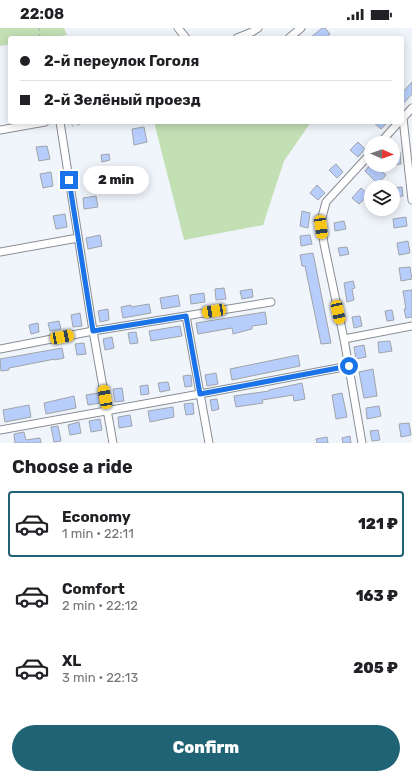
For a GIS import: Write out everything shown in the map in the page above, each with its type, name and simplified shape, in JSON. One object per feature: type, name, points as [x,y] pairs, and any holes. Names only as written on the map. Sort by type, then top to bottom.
[{"type":"street","points":[[178,28],[184,36]]},
{"type":"street","points":[[242,36],[258,28]]},
{"type":"street","points":[[291,36],[301,28]]},
{"type":"street","points":[[404,117],[412,108]]},
{"type":"street","points":[[0,130],[34,124]]},
{"type":"street","points":[[60,124],[93,331],[113,443]]},
{"type":"street","points":[[386,136],[397,124]]},
{"type":"street","points":[[402,124],[412,200]]},
{"type":"street","points":[[362,443],[344,339],[321,227],[322,214],[326,202],[364,161]]},
{"type":"street","points":[[0,252],[78,238]]},
{"type":"street","points":[[0,349],[93,331],[271,302]]},
{"type":"street","points":[[186,316],[209,443]]},
{"type":"street","points":[[344,339],[412,326]]},
{"type":"street","points":[[0,430],[349,366]]},
{"type":"path","points":[[70,124],[74,126],[82,124]]},
{"type":"green space","points":[[0,28],[64,28],[67,35],[8,36],[8,44],[0,46]]},
{"type":"green space","points":[[155,124],[310,124],[284,161],[263,225],[184,240]]},
{"type":"building","points":[[322,28],[325,28],[330,34],[328,36],[312,36]]},
{"type":"building","points":[[412,82],[412,94],[404,103],[404,91]]},
{"type":"building","points":[[375,124],[386,124],[381,129]]},
{"type":"building","points":[[144,127],[147,142],[134,145],[132,129]]},
{"type":"building","points":[[358,142],[364,148],[358,157],[350,150]]},
{"type":"building","points":[[47,146],[50,159],[39,161],[36,147]]},
{"type":"building","points":[[109,154],[110,160],[102,162],[101,155]]},
{"type":"building","points":[[336,164],[343,172],[337,178],[329,170]]},
{"type":"building","points":[[51,172],[53,186],[43,188],[40,174]]},
{"type":"building","points":[[366,172],[383,172],[386,175],[382,180],[374,180]]},
{"type":"building","points":[[317,185],[325,193],[318,200],[310,193]]},
{"type":"building","points":[[400,187],[402,187],[403,196],[400,196]]},
{"type":"building","points":[[361,188],[364,191],[364,200],[359,204],[352,198]]},
{"type":"building","points":[[96,196],[98,207],[84,209],[83,198]]},
{"type":"building","points":[[302,211],[310,213],[308,228],[300,226]]},
{"type":"building","points":[[65,214],[67,227],[56,229],[53,216]]},
{"type":"building","points":[[406,217],[407,226],[394,228],[393,219]]},
{"type":"building","points":[[344,221],[346,229],[335,231],[334,223]]},
{"type":"building","points":[[100,235],[102,246],[88,249],[86,238]]},
{"type":"building","points":[[310,235],[312,244],[301,246],[300,236]]},
{"type":"building","points":[[408,241],[410,253],[399,255],[397,243]]},
{"type":"building","points":[[347,247],[349,254],[340,256],[338,248]]},
{"type":"building","points":[[313,253],[331,343],[321,344],[305,266],[302,266],[300,255]]},
{"type":"building","points":[[410,267],[412,279],[401,281],[399,268]]},
{"type":"building","points":[[353,281],[355,288],[352,289],[354,300],[347,302],[344,283]]},
{"type":"building","points":[[224,288],[226,299],[216,300],[215,289]]},
{"type":"building","points":[[252,289],[253,297],[242,299],[240,291]]},
{"type":"building","points":[[412,290],[412,317],[406,318],[403,291]]},
{"type":"building","points":[[204,293],[205,302],[191,304],[190,295]]},
{"type":"building","points":[[178,295],[180,306],[162,309],[160,298]]},
{"type":"building","points":[[149,304],[151,313],[123,318],[121,307]]},
{"type":"building","points":[[108,309],[109,320],[100,322],[98,311]]},
{"type":"building","points":[[392,310],[394,320],[387,321],[385,311]]},
{"type":"building","points":[[265,312],[267,324],[252,326],[252,329],[233,334],[232,328],[198,334],[196,323]]},
{"type":"building","points":[[80,313],[82,326],[73,327],[71,315]]},
{"type":"building","points":[[360,316],[362,326],[354,328],[352,317]]},
{"type":"building","points":[[59,321],[61,329],[50,331],[48,323]]},
{"type":"building","points":[[38,323],[39,332],[31,334],[29,325]]},
{"type":"building","points":[[180,326],[182,336],[151,341],[149,331]]},
{"type":"building","points":[[136,332],[138,343],[130,344],[128,333]]},
{"type":"building","points":[[112,337],[114,348],[105,350],[103,339]]},
{"type":"building","points":[[390,341],[392,351],[379,353],[378,342]]},
{"type":"building","points":[[84,343],[86,354],[77,355],[75,344]]},
{"type":"building","points":[[364,345],[366,357],[356,359],[354,347]]},
{"type":"building","points":[[62,348],[64,358],[9,368],[9,370],[1,371],[0,359]]},
{"type":"building","points":[[298,355],[300,366],[232,380],[230,369]]},
{"type":"building","points":[[373,369],[377,396],[364,398],[359,372]]},
{"type":"building","points":[[216,373],[218,384],[207,386],[205,375]]},
{"type":"building","points":[[191,375],[192,386],[185,387],[183,376]]},
{"type":"building","points":[[168,382],[170,390],[160,392],[158,383]]},
{"type":"building","points":[[302,383],[305,399],[294,401],[293,395],[262,400],[263,403],[236,407],[234,396],[269,391]]},
{"type":"building","points":[[148,385],[149,394],[141,395],[140,386]]},
{"type":"building","points":[[122,388],[124,401],[115,402],[113,389]]},
{"type":"building","points":[[98,393],[100,403],[88,405],[86,395]]},
{"type":"building","points":[[342,393],[347,417],[336,419],[332,395]]},
{"type":"building","points":[[74,396],[76,408],[46,414],[44,403]]},
{"type":"building","points":[[217,399],[219,409],[212,411],[210,400]]},
{"type":"building","points":[[193,403],[194,414],[186,415],[184,404]]},
{"type":"building","points":[[29,405],[31,417],[5,422],[3,410]]},
{"type":"building","points":[[379,406],[381,416],[367,419],[366,408]]},
{"type":"building","points":[[173,407],[174,417],[150,422],[148,411]]},
{"type":"building","points":[[130,415],[132,426],[119,428],[118,417]]},
{"type":"building","points":[[100,419],[102,430],[91,432],[89,421]]},
{"type":"building","points":[[79,422],[81,433],[70,435],[68,425]]},
{"type":"building","points":[[409,423],[411,435],[401,437],[399,424]]},
{"type":"building","points":[[58,426],[61,441],[54,442],[51,427]]},
{"type":"building","points":[[378,430],[380,440],[372,441],[370,431]]},
{"type":"building","points":[[24,432],[26,440],[40,438],[41,443],[15,443],[14,434]]},
{"type":"building","points":[[350,436],[351,443],[343,443],[342,438]]},
{"type":"building","points":[[327,437],[328,443],[317,443],[316,439]]},
{"type":"route","points":[[69,180],[93,331],[186,316],[200,394],[349,366]]}]
